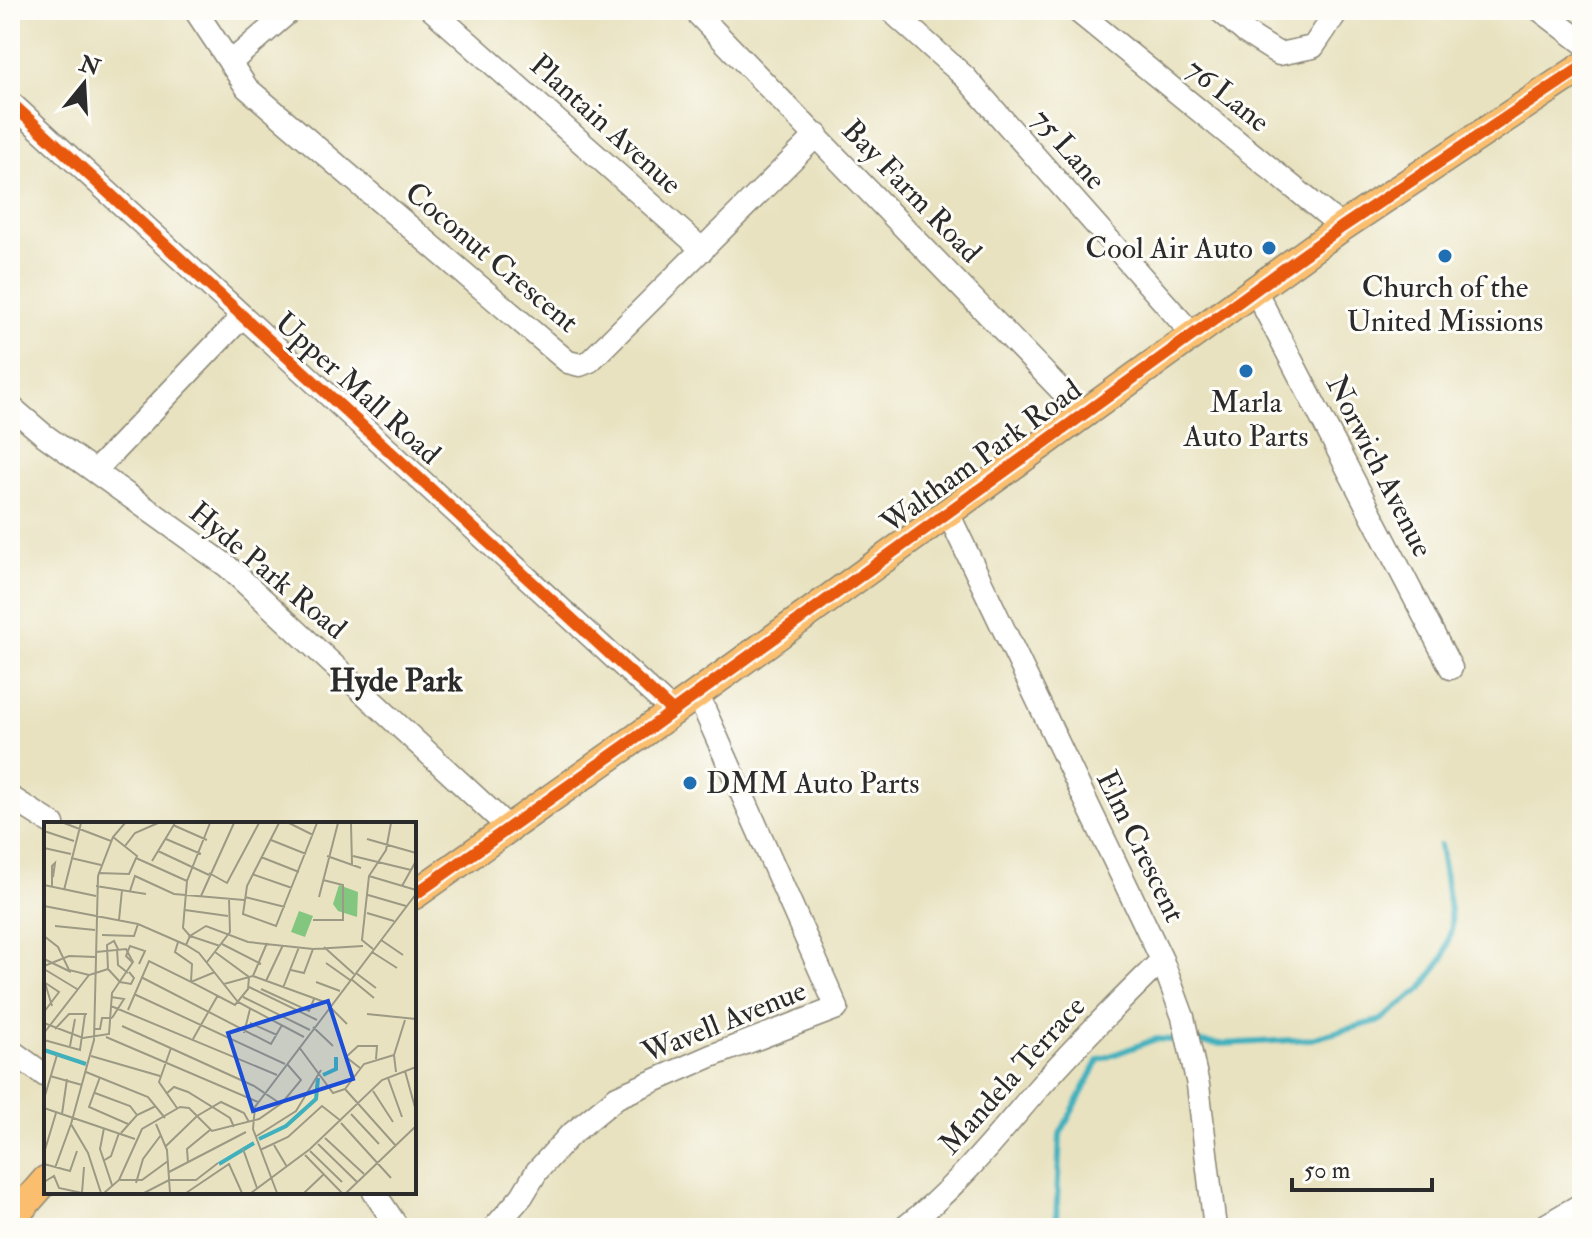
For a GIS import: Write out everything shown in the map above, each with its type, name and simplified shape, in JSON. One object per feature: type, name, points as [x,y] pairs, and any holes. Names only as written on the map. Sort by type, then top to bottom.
[{"type":"main road","name":"Waltham Park Road","points":[[416,894],[1256,292],[1342,227],[1582,67]]},
{"type":"main road","points":[[10,1221],[44,1182]]},
{"type":"street","name":"Coconut Crescent","points":[[195,10],[247,88],[568,362],[580,365],[590,361],[817,135]]},
{"type":"street","points":[[230,63],[291,10]]},
{"type":"street","name":"Plantain Avenue","points":[[432,10],[703,250]]},
{"type":"street","name":"Bay Farm Road","points":[[694,10],[1085,415]]},
{"type":"street","name":"75 Lane","points":[[890,10],[965,77],[1194,336]]},
{"type":"street","name":"76 Lane","points":[[1076,10],[1342,227]]},
{"type":"street","points":[[1219,10],[1246,33],[1279,54],[1313,47],[1338,10]]},
{"type":"street","points":[[1540,10],[1582,42]]},
{"type":"street","name":"Upper Mall Road","points":[[10,102],[241,318],[672,711]]},
{"type":"street","name":"Norwich Avenue","points":[[1256,292],[1451,668]]},
{"type":"street","points":[[95,471],[241,318]]},
{"type":"street","name":"Hyde Park Road","points":[[10,406],[44,435],[227,566],[509,828]]},
{"type":"street","name":"Elm Crescent","points":[[947,511],[1162,960],[1183,1017],[1198,1085],[1215,1228]]},
{"type":"street","name":"Wavell Avenue","points":[[494,1228],[522,1196],[537,1171],[569,1136],[617,1097],[711,1056],[837,1008],[697,693]]},
{"type":"street","points":[[10,797],[50,822]]},
{"type":"street","name":"Mandela Terrace","points":[[904,1228],[979,1160],[1110,1011],[1162,960]]},
{"type":"street","points":[[10,1050],[44,1075]]},
{"type":"street","points":[[375,1194],[398,1228]]},
{"type":"street","points":[[1541,1228],[1582,1204]]},
{"type":"waterway","points":[[1195,1042],[1222,1044],[1311,1039],[1381,1020],[1421,989],[1444,957],[1452,925],[1440,845]]},
{"type":"waterway","points":[[1053,1228],[1056,1223],[1060,1134],[1099,1060],[1156,1039],[1184,1041]]},
{"type":"cycle path","points":[[416,894],[1342,227],[1582,67]]},
{"type":"cycle path","points":[[10,102],[672,711]]},
{"type":"place","name":"Cool Air Auto","points":[[1269,248]]},
{"type":"place","name":"Church of the United Missions","points":[[1445,256]]},
{"type":"place","name":"Marla Auto Parts","points":[[1246,371]]},
{"type":"place","name":"DMM Auto Parts","points":[[690,783]]},
{"type":"district","name":"Hyde Park","points":[[396,680]]}]
